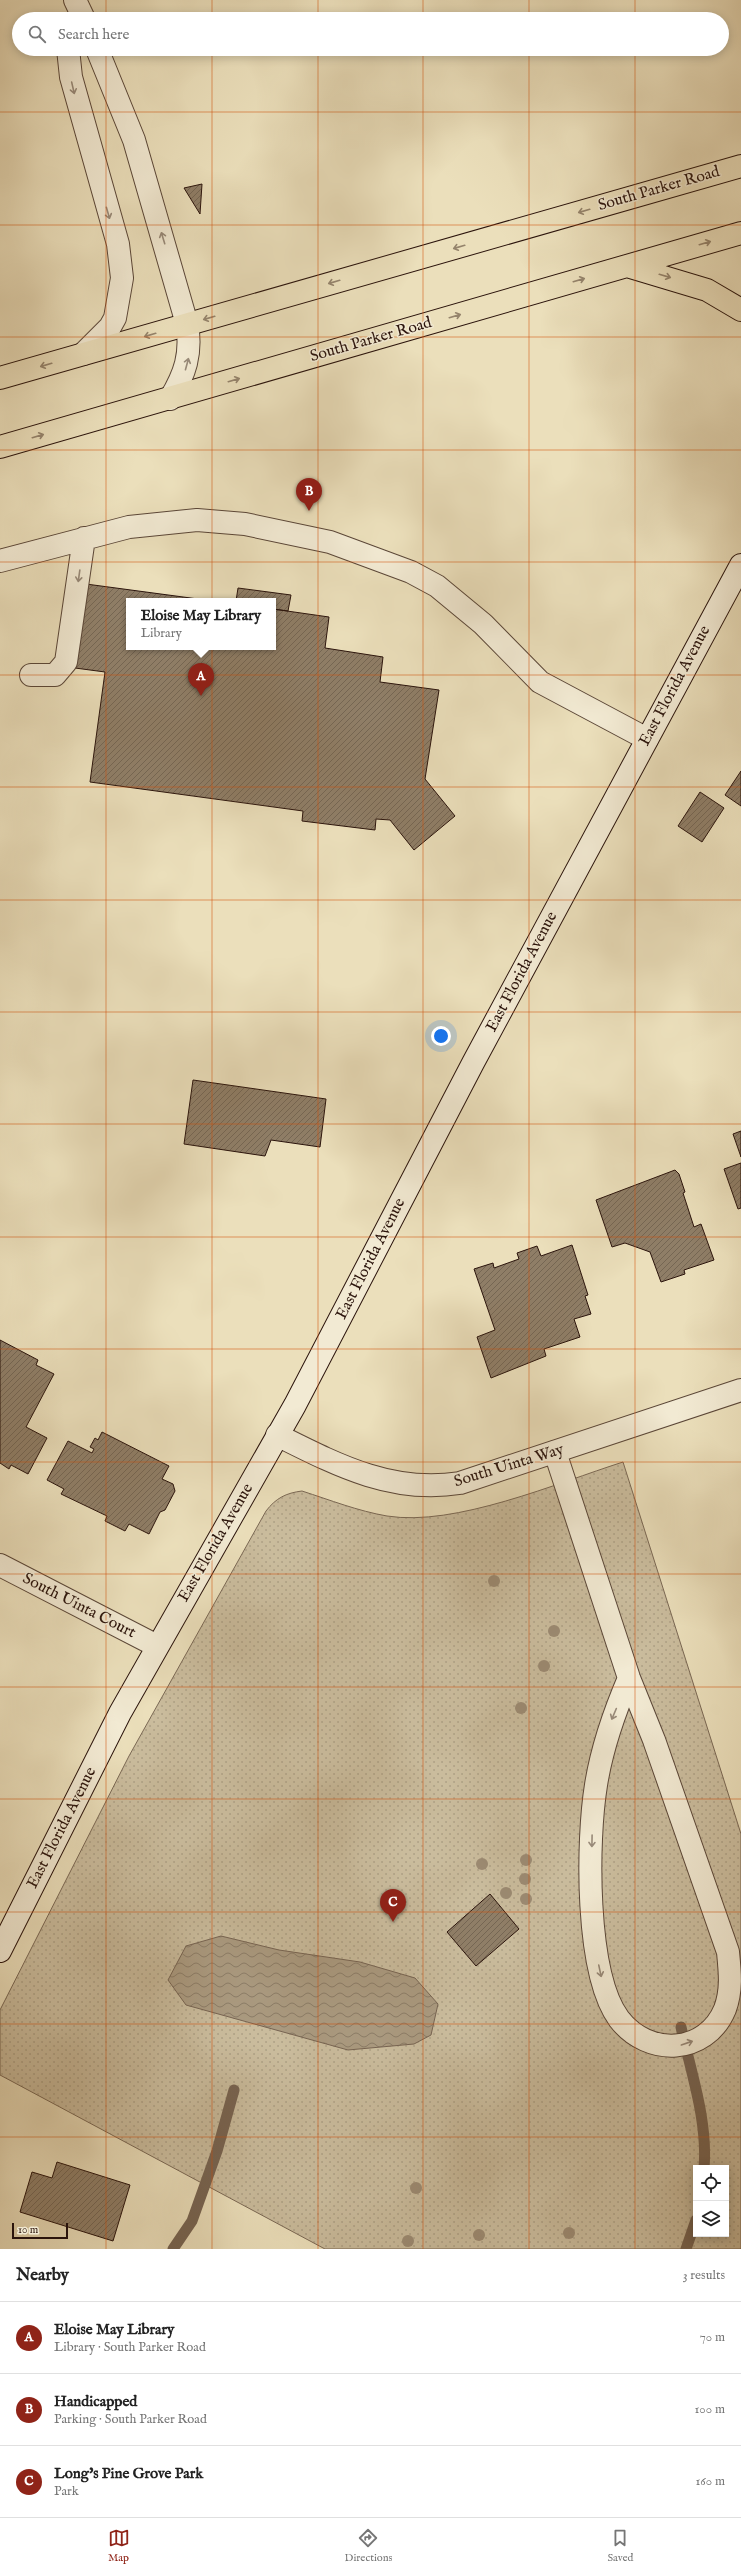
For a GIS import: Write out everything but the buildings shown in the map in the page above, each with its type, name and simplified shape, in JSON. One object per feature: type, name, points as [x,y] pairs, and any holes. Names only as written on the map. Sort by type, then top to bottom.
[{"type":"main road","name":"South Parker Road","points":[[0,378],[741,166]]},
{"type":"main road","name":"South Parker Road","points":[[0,447],[741,233]]},
{"type":"main road","points":[[627,266],[707,290],[741,310]]},
{"type":"street","points":[[72,12],[74,0]]},
{"type":"street","points":[[74,0],[80,12]]},
{"type":"street","points":[[69,56],[72,84],[118,244],[122,278],[115,318],[104,336],[83,354]]},
{"type":"street","points":[[100,56],[134,140],[187,324],[190,346],[188,364],[170,399]]},
{"type":"street","points":[[0,561],[129,527],[197,520],[288,532],[372,556],[411,572],[452,597],[503,643],[531,675],[551,690],[647,740]]},
{"type":"street","points":[[31,674],[55,675],[66,662],[84,538]]},
{"type":"street","name":"East Florida Avenue","points":[[0,1951],[120,1713],[277,1436],[476,1056],[741,565]]},
{"type":"street","name":"South Uinta Way","points":[[277,1436],[342,1466],[380,1480],[402,1484],[440,1486],[460,1483],[741,1390]]},
{"type":"street","points":[[554,1452],[629,1678],[654,1740],[728,1952],[732,1983],[724,2010],[707,2034],[685,2045],[661,2046],[637,2038],[619,2019],[604,1989],[596,1950],[592,1838],[596,1785],[610,1723],[629,1678]]},
{"type":"street","name":"South Uinta Court","points":[[0,1565],[158,1646]]},
{"type":"shaded area","points":[[623,1462],[741,1834],[741,2249],[325,2249],[0,2075],[0,2010],[129,1756],[270,1506],[282,1497],[291,1493],[302,1491],[376,1514],[414,1518],[443,1515],[474,1509],[537,1491]]},
{"type":"water","points":[[221,1936],[279,1950],[360,1962],[415,1978],[438,2004],[431,2035],[414,2044],[348,2050],[186,2005],[168,1980],[186,1946]]},
{"type":"waterway","points":[[681,2027],[698,2097],[704,2133],[704,2165]]},
{"type":"waterway","points":[[173,2249],[192,2221],[217,2151],[234,2090]]},
{"type":"waterway","points":[[686,2249],[693,2229]]},
{"type":"place","name":"Handicapped","points":[[309,511]]},
{"type":"place","name":"Eloise May Library","points":[[201,696]]},
{"type":"place","name":"Long's Pine Grove Park","points":[[393,1922]]}]
